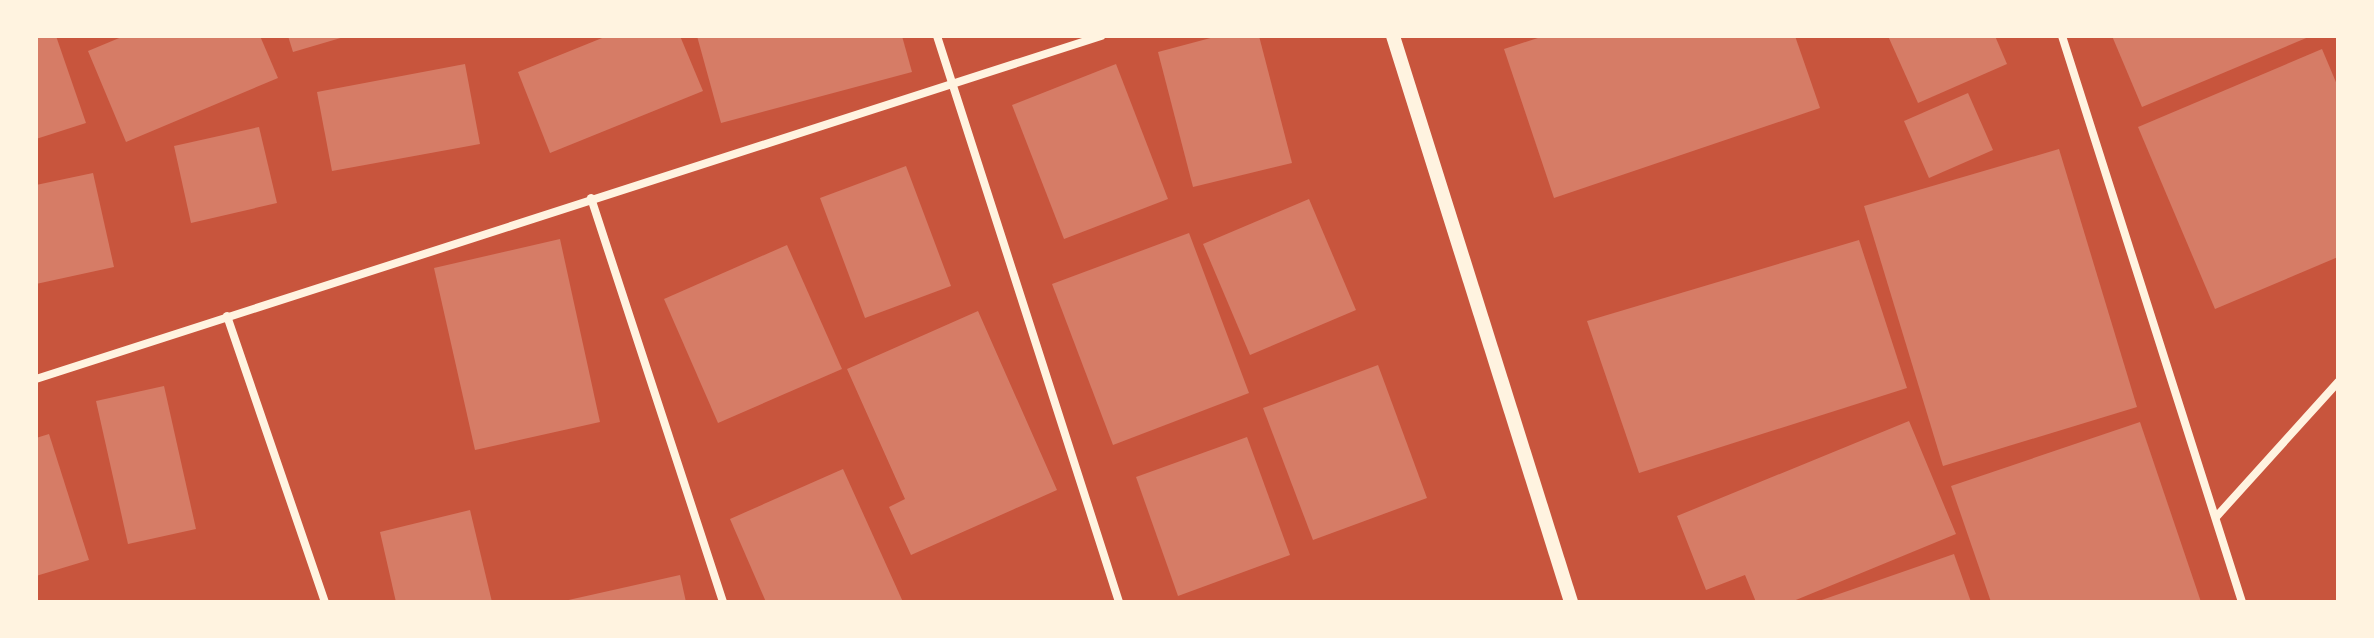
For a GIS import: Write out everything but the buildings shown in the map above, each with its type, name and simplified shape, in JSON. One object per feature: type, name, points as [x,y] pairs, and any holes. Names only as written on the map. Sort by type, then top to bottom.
[{"type":"street","points":[[937,36],[1119,602]]},
{"type":"street","points":[[36,379],[1101,36]]},
{"type":"street","points":[[1393,36],[1571,602]]},
{"type":"street","points":[[2062,36],[2242,602]]},
{"type":"street","points":[[591,198],[723,602]]},
{"type":"street","points":[[227,316],[325,602]]},
{"type":"street","points":[[2217,516],[2338,382]]}]
